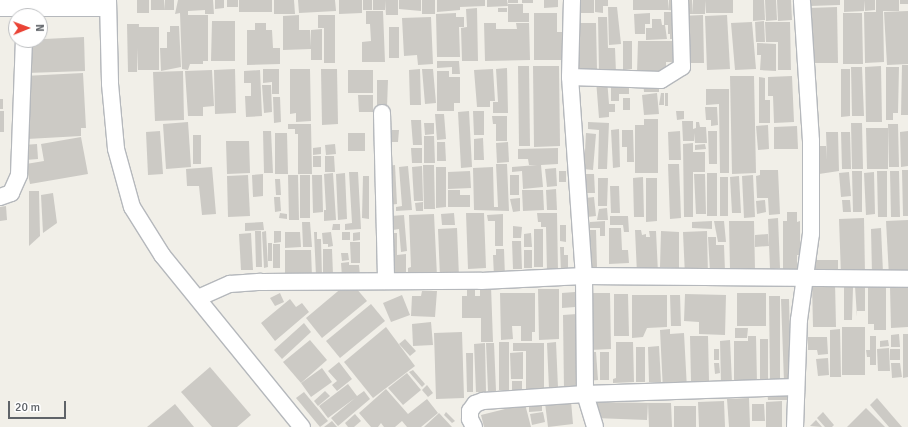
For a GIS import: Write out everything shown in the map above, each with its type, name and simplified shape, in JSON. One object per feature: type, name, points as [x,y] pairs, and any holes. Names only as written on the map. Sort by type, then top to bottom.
[{"type":"street","points":[[572,0],[570,77],[584,276],[585,394],[595,427]]},
{"type":"street","points":[[570,77],[661,80],[682,67],[680,0]]},
{"type":"street","points":[[795,427],[799,320],[806,279],[811,234],[811,141],[802,0]]},
{"type":"street","points":[[48,10],[108,4],[110,84],[116,149],[132,207],[162,255],[302,427]]},
{"type":"street","points":[[0,198],[11,193],[19,174],[24,48]]},
{"type":"street","points":[[382,113],[386,281]]},
{"type":"street","points":[[198,298],[230,284],[481,281],[584,276],[908,280]]},
{"type":"street","points":[[474,427],[470,419],[470,411],[475,404],[483,401],[585,394],[796,387]]},
{"type":"building","points":[[137,0],[149,0],[149,13],[137,13]]},
{"type":"building","points":[[151,0],[164,0],[165,10],[151,10]]},
{"type":"building","points":[[165,0],[174,0],[174,10],[165,10]]},
{"type":"building","points":[[178,0],[213,0],[214,14],[205,14],[205,10],[188,11],[188,15],[208,15],[208,61],[203,61],[203,64],[190,64],[188,70],[182,69],[180,13],[175,14]]},
{"type":"building","points":[[215,0],[224,0],[224,8],[215,9]]},
{"type":"building","points":[[227,0],[238,0],[238,7],[227,7]]},
{"type":"building","points":[[239,0],[272,0],[272,12],[239,12]]},
{"type":"building","points":[[274,0],[294,0],[295,14],[274,14]]},
{"type":"building","points":[[298,0],[335,0],[336,11],[299,13]]},
{"type":"building","points":[[339,0],[362,0],[362,13],[339,14]]},
{"type":"building","points":[[363,0],[372,0],[372,10],[363,10]]},
{"type":"building","points":[[373,0],[385,0],[385,10],[373,10]]},
{"type":"building","points":[[385,0],[398,0],[398,15],[386,15]]},
{"type":"building","points":[[399,0],[421,0],[421,11],[399,9]]},
{"type":"building","points":[[422,0],[435,0],[435,14],[422,14]]},
{"type":"building","points":[[437,0],[460,0],[460,10],[437,12]]},
{"type":"building","points":[[460,0],[485,0],[485,6],[460,7]]},
{"type":"building","points":[[487,0],[507,0],[508,6],[487,7]]},
{"type":"building","points":[[508,0],[518,0],[518,3],[508,3]]},
{"type":"building","points":[[522,0],[533,0],[533,3],[522,3]]},
{"type":"building","points":[[544,0],[558,0],[558,7],[544,8]]},
{"type":"building","points":[[576,0],[594,0],[594,13],[576,13]]},
{"type":"building","points":[[595,0],[608,0],[608,6],[603,6],[603,13],[595,12]]},
{"type":"building","points":[[633,0],[657,0],[657,10],[633,10]]},
{"type":"building","points":[[657,0],[668,0],[668,10],[657,10]]},
{"type":"building","points":[[669,0],[678,0],[678,11],[668,10]]},
{"type":"building","points":[[682,0],[692,0],[693,14],[682,14]]},
{"type":"building","points":[[693,0],[705,0],[705,14],[693,14]]},
{"type":"building","points":[[705,0],[733,0],[733,13],[706,13]]},
{"type":"building","points":[[753,0],[764,0],[765,20],[753,21]]},
{"type":"building","points":[[765,0],[776,0],[777,20],[766,21]]},
{"type":"building","points":[[777,0],[791,0],[792,20],[778,21]]},
{"type":"building","points":[[810,0],[840,0],[840,5],[810,6]]},
{"type":"building","points":[[844,0],[864,0],[864,11],[844,12]]},
{"type":"building","points":[[864,0],[875,0],[875,10],[865,11]]},
{"type":"building","points":[[876,0],[899,0],[899,11],[883,11],[884,62],[865,63],[864,12],[876,12]]},
{"type":"building","points":[[900,0],[908,0],[908,4],[900,4]]},
{"type":"building","points":[[508,4],[523,4],[523,13],[529,13],[529,22],[508,22]]},
{"type":"building","points":[[608,7],[617,7],[621,44],[609,45]]},
{"type":"building","points":[[837,7],[838,63],[810,63],[808,8]]},
{"type":"building","points":[[477,8],[478,61],[462,61],[461,28],[467,27],[466,9]]},
{"type":"building","points":[[498,8],[507,8],[507,12],[498,12]]},
{"type":"building","points":[[366,11],[383,11],[385,62],[362,62],[362,42],[371,41],[370,24],[366,24]]},
{"type":"building","points":[[908,11],[908,64],[887,65],[884,12]]},
{"type":"building","points":[[664,12],[675,12],[676,39],[670,39],[670,34],[668,34],[668,25],[664,25]]},
{"type":"building","points":[[456,13],[456,17],[464,17],[464,27],[459,27],[460,57],[437,57],[436,14]]},
{"type":"building","points":[[534,13],[557,13],[557,32],[564,32],[564,60],[534,60]]},
{"type":"building","points":[[650,13],[650,24],[645,24],[645,34],[635,34],[634,14]]},
{"type":"building","points":[[843,13],[862,13],[863,64],[843,64]]},
{"type":"building","points":[[299,15],[299,30],[310,30],[311,47],[311,30],[322,29],[322,60],[311,60],[311,49],[283,50],[283,16]]},
{"type":"building","points":[[318,15],[335,15],[335,63],[324,63],[324,28],[318,28]]},
{"type":"building","points":[[703,15],[704,63],[682,63],[680,16]]},
{"type":"building","points":[[727,15],[730,69],[707,70],[705,16]]},
{"type":"building","points":[[431,17],[433,64],[418,65],[417,55],[404,56],[402,18]]},
{"type":"building","points":[[598,17],[607,17],[608,48],[615,48],[616,73],[599,73]]},
{"type":"building","points":[[652,19],[661,19],[662,25],[665,25],[667,39],[646,40],[646,28],[652,28]]},
{"type":"building","points":[[212,21],[235,21],[235,61],[211,61]]},
{"type":"building","points":[[764,21],[765,42],[756,42],[755,22]]},
{"type":"building","points":[[752,22],[756,69],[735,70],[731,23]]},
{"type":"building","points":[[765,22],[790,22],[791,70],[778,70],[778,42],[766,42]]},
{"type":"building","points":[[255,23],[266,23],[266,30],[272,30],[273,48],[280,48],[280,64],[247,65],[247,30],[255,30]]},
{"type":"building","points":[[484,23],[496,23],[496,29],[517,29],[516,23],[529,23],[530,60],[485,61]]},
{"type":"building","points":[[578,23],[596,23],[597,70],[579,71]]},
{"type":"building","points":[[127,24],[139,24],[137,72],[128,72]]},
{"type":"building","points":[[170,26],[179,26],[181,67],[161,71],[160,48],[167,48],[167,32],[170,32]]},
{"type":"building","points":[[138,27],[159,27],[159,70],[138,70]]},
{"type":"building","points":[[389,27],[399,27],[399,58],[389,58]]},
{"type":"building","points":[[84,37],[85,71],[27,73],[25,48],[48,48],[48,39]]},
{"type":"building","points":[[623,41],[632,41],[632,69],[623,70]]},
{"type":"building","points":[[638,41],[676,41],[675,62],[666,62],[666,73],[637,73]]},
{"type":"building","points":[[757,43],[776,44],[776,71],[760,70],[761,55],[757,55]]},
{"type":"building","points":[[437,61],[459,61],[460,74],[452,74],[452,67],[437,68]]},
{"type":"building","points":[[902,65],[908,65],[908,115],[901,115]]},
{"type":"building","points":[[518,66],[529,66],[530,146],[519,146]]},
{"type":"building","points":[[533,66],[559,66],[560,146],[534,147]]},
{"type":"building","points":[[881,66],[882,122],[866,122],[865,67]]},
{"type":"building","points":[[851,67],[862,67],[864,116],[852,116]]},
{"type":"building","points":[[886,67],[899,67],[898,113],[893,113],[893,120],[886,120]]},
{"type":"building","points":[[507,68],[508,113],[493,113],[493,102],[498,102],[496,69]]},
{"type":"building","points":[[235,69],[236,113],[215,114],[214,70]]},
{"type":"building","points":[[263,69],[279,69],[279,94],[272,94],[272,82],[263,83]]},
{"type":"building","points":[[290,69],[310,69],[311,121],[296,122],[296,113],[290,114]]},
{"type":"building","points":[[321,69],[337,69],[338,124],[322,125]]},
{"type":"building","points":[[420,69],[421,105],[410,105],[409,70]]},
{"type":"building","points":[[422,69],[433,69],[436,103],[425,104]]},
{"type":"building","points":[[493,69],[495,101],[490,101],[490,107],[477,107],[474,70]]},
{"type":"building","points":[[841,69],[850,69],[850,116],[841,117]]},
{"type":"building","points":[[212,70],[214,106],[203,107],[203,116],[188,116],[185,71]]},
{"type":"building","points":[[260,70],[262,116],[246,117],[245,96],[251,96],[251,83],[244,83],[244,71]]},
{"type":"building","points":[[348,70],[373,70],[373,93],[348,93]]},
{"type":"building","points":[[183,71],[184,120],[155,121],[153,72]]},
{"type":"building","points":[[437,71],[449,71],[449,77],[460,77],[460,103],[454,103],[454,111],[437,111]]},
{"type":"building","points":[[83,73],[86,128],[81,128],[81,136],[27,139],[24,76]]},
{"type":"building","points":[[730,76],[754,76],[756,173],[732,174]]},
{"type":"building","points":[[792,76],[794,122],[774,123],[773,96],[768,96],[768,77]]},
{"type":"building","points":[[759,77],[765,78],[765,100],[770,100],[770,123],[759,123]]},
{"type":"building","points":[[607,79],[609,104],[615,104],[615,112],[609,112],[609,117],[599,118],[596,80]]},
{"type":"building","points":[[377,80],[388,80],[387,107],[377,107]]},
{"type":"building","points":[[611,80],[629,80],[629,94],[619,94],[619,101],[611,101]]},
{"type":"building","points":[[643,81],[659,81],[659,92],[644,92]]},
{"type":"building","points":[[262,85],[271,85],[272,112],[264,113]]},
{"type":"building","points":[[706,89],[729,89],[729,173],[720,173],[719,104],[706,105]]},
{"type":"building","points":[[657,93],[659,114],[644,115],[642,95]]},
{"type":"building","points":[[661,93],[664,93],[664,105],[659,105]]},
{"type":"building","points":[[665,93],[668,93],[668,106],[665,106]]},
{"type":"building","points":[[358,95],[373,95],[373,112],[359,112]]},
{"type":"building","points":[[273,97],[280,97],[281,122],[274,123]]},
{"type":"building","points":[[623,98],[630,98],[630,110],[623,110]]},
{"type":"building","points":[[0,99],[3,99],[3,109],[0,109]]},
{"type":"building","points":[[705,107],[717,107],[718,125],[711,126],[711,120],[706,120]]},
{"type":"building","points":[[0,111],[4,111],[4,132],[0,132]]},
{"type":"building","points":[[469,111],[472,167],[461,168],[458,112]]},
{"type":"building","points":[[473,111],[484,111],[484,135],[474,135]]},
{"type":"building","points":[[676,111],[684,111],[684,119],[677,120]]},
{"type":"building","points":[[435,114],[444,114],[446,139],[437,140]]},
{"type":"building","points":[[492,116],[507,116],[507,141],[496,141],[496,124],[493,124]]},
{"type":"building","points":[[644,119],[658,119],[658,173],[635,173],[635,125],[644,125]]},
{"type":"building","points":[[411,120],[421,120],[422,145],[413,145]]},
{"type":"building","points":[[682,121],[693,121],[693,129],[696,128],[696,122],[699,122],[700,127],[706,127],[707,143],[695,143],[694,133],[694,141],[683,141]]},
{"type":"building","points":[[188,122],[191,167],[166,169],[163,124]]},
{"type":"building","points":[[588,122],[609,123],[607,169],[598,169],[599,130],[588,129]]},
{"type":"building","points":[[424,123],[434,123],[434,134],[425,135]]},
{"type":"building","points":[[851,123],[862,123],[863,169],[852,169]]},
{"type":"building","points":[[288,124],[311,124],[312,174],[298,174],[298,134],[295,134],[295,129],[288,129]]},
{"type":"building","points":[[888,124],[898,124],[899,167],[889,167]]},
{"type":"building","points":[[768,125],[769,149],[758,150],[756,126]]},
{"type":"building","points":[[797,126],[798,149],[774,149],[774,127]]},
{"type":"building","points":[[866,128],[888,128],[888,169],[867,169]]},
{"type":"building","points":[[619,129],[620,167],[613,168],[611,130]]},
{"type":"building","points":[[392,130],[399,130],[398,142],[391,142]]},
{"type":"building","points":[[622,130],[633,130],[634,162],[627,162],[627,147],[622,147]]},
{"type":"building","points":[[160,131],[163,174],[148,175],[146,132]]},
{"type":"building","points":[[263,131],[271,131],[273,173],[264,173]]},
{"type":"building","points":[[680,131],[681,160],[669,160],[668,132]]},
{"type":"building","points":[[708,131],[717,131],[717,164],[709,164]]},
{"type":"building","points":[[908,131],[908,166],[901,167],[900,132]]},
{"type":"building","points":[[826,132],[838,132],[839,171],[819,174],[818,146],[826,146],[827,160]]},
{"type":"building","points":[[841,132],[850,132],[851,169],[842,169]]},
{"type":"building","points":[[275,133],[287,133],[288,174],[275,174]]},
{"type":"building","points":[[348,133],[365,133],[365,151],[348,151]]},
{"type":"building","points":[[586,133],[596,134],[593,170],[584,169]]},
{"type":"building","points":[[193,135],[201,135],[201,164],[193,164]]},
{"type":"building","points":[[424,136],[434,136],[435,163],[424,163]]},
{"type":"building","points":[[81,137],[88,174],[30,184],[26,164],[44,161],[41,144]]},
{"type":"building","points":[[483,138],[484,160],[474,160],[474,139]]},
{"type":"building","points":[[226,141],[249,141],[250,173],[227,174]]},
{"type":"building","points":[[437,142],[445,142],[446,161],[437,161]]},
{"type":"building","points":[[508,142],[509,162],[497,163],[496,143]]},
{"type":"building","points":[[693,143],[693,152],[705,152],[705,172],[693,172],[693,217],[684,217],[683,144]]},
{"type":"building","points":[[37,144],[38,159],[25,160],[23,145]]},
{"type":"building","points":[[335,144],[336,154],[326,155],[325,145]]},
{"type":"building","points":[[705,144],[706,149],[695,150],[695,145]]},
{"type":"building","points":[[321,147],[321,154],[313,155],[313,148]]},
{"type":"building","points":[[411,148],[422,148],[422,163],[412,163]]},
{"type":"building","points":[[558,148],[558,164],[541,165],[543,187],[523,189],[522,171],[512,172],[512,167],[537,165],[529,165],[528,159],[518,159],[518,149]]},
{"type":"building","points":[[313,156],[321,156],[321,167],[313,167]]},
{"type":"building","points":[[325,156],[334,156],[335,172],[325,172]]},
{"type":"building","points":[[496,164],[507,164],[509,211],[474,210],[473,168],[493,167],[494,207],[498,207]]},
{"type":"building","points":[[668,164],[679,164],[681,218],[670,219]]},
{"type":"building","points":[[395,165],[397,204],[388,205],[386,166]]},
{"type":"building","points":[[423,165],[434,165],[435,209],[424,209]]},
{"type":"building","points":[[408,166],[412,210],[396,211],[396,207],[402,206],[399,167]]},
{"type":"building","points":[[422,166],[423,201],[414,201],[412,167]]},
{"type":"building","points":[[212,167],[216,214],[202,215],[199,186],[187,186],[186,169]]},
{"type":"building","points":[[436,167],[446,167],[446,207],[436,208]]},
{"type":"building","points":[[556,168],[557,186],[547,187],[545,169]]},
{"type":"building","points":[[760,170],[778,170],[780,214],[769,215],[768,198],[757,198],[756,176],[760,175]]},
{"type":"building","points":[[902,170],[908,170],[908,216],[903,216]]},
{"type":"building","points":[[470,171],[471,188],[448,189],[448,172]]},
{"type":"building","points":[[559,171],[566,171],[566,182],[559,182]]},
{"type":"building","points":[[852,171],[862,171],[862,212],[853,212]]},
{"type":"building","points":[[877,171],[887,171],[887,217],[878,217]]},
{"type":"building","points":[[890,171],[899,171],[900,217],[891,217]]},
{"type":"building","points":[[349,172],[358,172],[361,229],[345,230],[345,224],[352,223]]},
{"type":"building","points":[[849,172],[851,196],[841,197],[839,173]]},
{"type":"building","points":[[874,172],[875,214],[866,215],[864,173]]},
{"type":"building","points":[[333,173],[336,220],[324,221],[324,210],[326,210],[324,174]]},
{"type":"building","points":[[345,173],[347,219],[338,220],[336,174]]},
{"type":"building","points":[[707,173],[717,173],[717,216],[707,216]]},
{"type":"building","points":[[263,174],[263,196],[253,197],[252,175]]},
{"type":"building","points":[[584,174],[594,174],[595,193],[584,193]]},
{"type":"building","points":[[694,174],[705,174],[706,214],[696,214]]},
{"type":"building","points":[[248,175],[250,216],[228,217],[227,176]]},
{"type":"building","points":[[288,175],[298,175],[299,220],[289,220]]},
{"type":"building","points":[[300,175],[310,175],[310,218],[300,218]]},
{"type":"building","points":[[312,175],[322,175],[323,212],[313,213]]},
{"type":"building","points":[[510,175],[519,175],[519,195],[510,195]]},
{"type":"building","points":[[753,175],[755,217],[744,218],[742,176]]},
{"type":"building","points":[[363,176],[369,176],[369,219],[362,218]]},
{"type":"building","points":[[739,176],[741,213],[732,213],[730,177]]},
{"type":"building","points":[[643,177],[644,217],[634,217],[633,178]]},
{"type":"building","points":[[720,177],[728,177],[728,216],[720,216]]},
{"type":"building","points":[[598,178],[608,178],[607,206],[598,206]]},
{"type":"building","points":[[646,178],[657,178],[657,221],[646,222]]},
{"type":"building","points":[[275,179],[280,179],[281,195],[276,195]]},
{"type":"building","points":[[610,186],[619,186],[620,213],[611,213]]},
{"type":"building","points":[[556,189],[557,210],[547,210],[546,190]]},
{"type":"building","points":[[448,190],[460,190],[460,195],[470,195],[470,207],[448,207]]},
{"type":"building","points":[[522,190],[543,190],[544,210],[523,211]]},
{"type":"building","points":[[29,191],[39,191],[40,236],[29,246]]},
{"type":"building","points":[[53,193],[57,223],[43,233],[41,195]]},
{"type":"building","points":[[274,197],[280,197],[281,211],[275,212]]},
{"type":"building","points":[[594,197],[596,216],[587,217],[585,198]]},
{"type":"building","points":[[520,198],[520,211],[513,212],[510,199]]},
{"type":"building","points":[[765,200],[766,212],[757,214],[756,201]]},
{"type":"building","points":[[842,200],[850,200],[851,212],[843,212]]},
{"type":"building","points":[[423,202],[423,211],[416,211],[415,203]]},
{"type":"building","points":[[6,206],[7,220],[0,221],[0,207]]},
{"type":"building","points":[[607,208],[608,220],[597,220],[599,209]]},
{"type":"building","points":[[787,212],[797,212],[797,222],[800,221],[800,255],[797,255],[797,271],[783,271],[783,221],[787,221]]},
{"type":"building","points":[[280,213],[287,214],[287,219],[279,218]]},
{"type":"building","points":[[454,213],[455,225],[442,225],[441,214]]},
{"type":"building","points":[[466,213],[484,213],[486,268],[468,269]]},
{"type":"building","points":[[537,213],[557,213],[558,271],[547,272],[546,227],[541,227],[541,222],[538,222]]},
{"type":"building","points":[[434,214],[437,276],[408,278],[408,268],[411,267],[409,215]]},
{"type":"building","points":[[503,214],[503,246],[495,246],[495,221],[488,221],[487,215]]},
{"type":"building","points":[[404,215],[407,251],[401,252],[399,229],[393,230],[391,216]]},
{"type":"building","points":[[610,216],[628,216],[629,232],[624,232],[623,225],[610,225]]},
{"type":"building","points":[[778,218],[780,268],[770,269],[768,219]]},
{"type":"building","points":[[864,218],[865,274],[841,275],[839,219]]},
{"type":"building","points":[[908,220],[908,275],[889,276],[886,221]]},
{"type":"building","points":[[605,221],[605,236],[600,236],[600,228],[590,228],[590,222]]},
{"type":"building","points":[[712,221],[712,229],[692,228],[692,222]]},
{"type":"building","points":[[714,221],[724,221],[726,242],[718,242]]},
{"type":"building","points":[[729,221],[754,221],[755,270],[730,270]]},
{"type":"building","points":[[263,222],[264,230],[245,231],[245,223]]},
{"type":"building","points":[[302,222],[310,222],[312,247],[303,247]]},
{"type":"building","points":[[333,224],[340,224],[340,230],[332,230]]},
{"type":"building","points":[[560,225],[566,225],[566,242],[560,241]]},
{"type":"building","points":[[513,226],[522,227],[521,238],[513,238]]},
{"type":"building","points":[[457,228],[459,277],[440,277],[438,229]]},
{"type":"building","points":[[609,228],[621,228],[622,250],[628,250],[629,263],[609,264]]},
{"type":"building","points":[[881,228],[883,273],[872,274],[871,229]]},
{"type":"building","points":[[534,229],[543,229],[543,267],[534,267]]},
{"type":"building","points":[[586,230],[596,230],[597,267],[587,267]]},
{"type":"building","points":[[635,230],[641,230],[642,235],[646,234],[646,237],[650,237],[649,231],[656,231],[658,273],[637,274]]},
{"type":"building","points":[[255,231],[261,231],[262,267],[256,267]]},
{"type":"building","points":[[266,231],[268,267],[264,268],[262,232]]},
{"type":"building","points":[[274,231],[281,231],[281,242],[274,243]]},
{"type":"building","points":[[661,231],[679,232],[679,268],[660,267]]},
{"type":"building","points":[[707,231],[708,276],[685,276],[683,232]]},
{"type":"building","points":[[285,232],[300,232],[301,247],[285,248]]},
{"type":"building","points":[[314,232],[317,232],[317,239],[321,239],[322,276],[316,276]]},
{"type":"building","points":[[331,232],[333,246],[328,247],[328,244],[323,244],[322,233]]},
{"type":"building","points":[[342,232],[350,232],[350,240],[342,240]]},
{"type":"building","points":[[360,232],[360,240],[353,241],[353,233]]},
{"type":"building","points":[[251,233],[253,270],[241,270],[239,234]]},
{"type":"building","points":[[389,233],[397,233],[397,255],[406,254],[406,272],[389,272]]},
{"type":"building","points":[[531,233],[532,247],[524,247],[524,234]]},
{"type":"building","points":[[768,234],[769,246],[755,247],[755,235]]},
{"type":"building","points":[[708,237],[716,237],[716,245],[724,245],[725,271],[710,272]]},
{"type":"building","points":[[512,241],[521,241],[522,269],[513,269]]},
{"type":"building","points":[[350,242],[360,242],[360,263],[351,263]]},
{"type":"building","points":[[268,243],[272,243],[272,261],[268,261]]},
{"type":"building","points":[[273,244],[280,244],[280,268],[273,268]]},
{"type":"building","points":[[560,247],[564,247],[564,255],[568,255],[568,274],[561,273]]},
{"type":"building","points":[[323,249],[332,249],[333,275],[323,275]]},
{"type":"building","points":[[496,249],[504,249],[505,277],[494,277],[493,255],[496,255]]},
{"type":"building","points":[[285,250],[311,250],[312,277],[285,278]]},
{"type":"building","points":[[524,250],[532,250],[532,268],[524,268]]},
{"type":"building","points":[[341,253],[348,253],[349,260],[342,261]]},
{"type":"building","points":[[815,260],[838,260],[838,278],[811,278],[811,265],[815,266]]},
{"type":"building","points":[[349,262],[349,265],[359,265],[360,276],[342,277],[341,263]]},
{"type":"building","points":[[350,281],[367,301],[322,338],[306,318]]},
{"type":"building","points":[[835,282],[836,327],[813,327],[812,283]]},
{"type":"building","points":[[868,285],[886,285],[886,330],[874,330],[874,324],[868,324]]},
{"type":"building","points":[[480,286],[491,286],[493,342],[481,342],[481,318],[462,318],[462,296],[467,296],[467,288],[475,287],[475,296],[480,296]]},
{"type":"building","points":[[855,286],[865,286],[865,311],[857,311],[857,317]]},
{"type":"building","points":[[908,286],[908,327],[891,328],[890,287]]},
{"type":"building","points":[[844,287],[853,287],[852,320],[844,320]]},
{"type":"building","points":[[538,289],[559,289],[559,339],[539,340]]},
{"type":"building","points":[[422,291],[437,291],[435,317],[411,316],[412,296],[421,296]]},
{"type":"building","points":[[575,292],[575,307],[562,308],[562,293]]},
{"type":"building","points":[[280,293],[284,302],[275,306],[270,298]]},
{"type":"building","points":[[500,293],[535,293],[535,332],[532,332],[532,341],[521,341],[521,326],[512,326],[513,339],[501,340]]},
{"type":"building","points":[[588,293],[610,293],[611,349],[590,350]]},
{"type":"building","points":[[737,293],[766,293],[766,326],[737,326]]},
{"type":"building","points":[[614,294],[628,294],[629,336],[614,336]]},
{"type":"building","points":[[685,294],[726,295],[725,335],[699,334],[699,322],[684,321]]},
{"type":"building","points":[[402,295],[410,315],[391,322],[383,303]]},
{"type":"building","points":[[632,295],[667,295],[667,327],[647,328],[643,337],[632,338]]},
{"type":"building","points":[[670,295],[680,295],[681,326],[671,326]]},
{"type":"building","points":[[769,296],[780,296],[780,383],[770,383]]},
{"type":"building","points":[[290,299],[296,307],[302,303],[309,312],[275,341],[261,323]]},
{"type":"building","points":[[781,299],[789,299],[791,381],[784,382]]},
{"type":"building","points":[[371,304],[385,321],[340,358],[326,341]]},
{"type":"building","points":[[577,314],[578,389],[564,390],[563,315]]},
{"type":"building","points":[[431,322],[433,345],[413,346],[412,324]]},
{"type":"building","points":[[304,323],[311,332],[282,359],[274,350]]},
{"type":"building","points":[[386,327],[415,366],[373,398],[344,362]]},
{"type":"building","points":[[842,327],[865,327],[865,375],[842,375]]},
{"type":"building","points":[[735,328],[748,328],[747,338],[735,338]]},
{"type":"building","points":[[670,329],[670,334],[684,333],[687,389],[663,391],[660,330]]},
{"type":"building","points":[[840,329],[841,377],[830,377],[830,330]]},
{"type":"building","points":[[462,332],[464,398],[436,399],[434,333]]},
{"type":"building","points":[[899,334],[900,347],[891,347],[891,335]]},
{"type":"building","points":[[903,334],[908,334],[908,377],[903,378]]},
{"type":"building","points":[[690,336],[708,336],[709,381],[691,381]]},
{"type":"building","points":[[748,336],[756,336],[757,383],[734,383],[734,341],[748,341]]},
{"type":"building","points":[[870,336],[876,336],[876,365],[870,365],[870,357],[867,357],[866,350],[870,350]]},
{"type":"building","points":[[808,337],[827,337],[828,354],[818,355],[817,350],[808,350]]},
{"type":"building","points":[[405,339],[416,351],[410,356],[399,344]]},
{"type":"building","points":[[760,339],[768,339],[768,381],[760,381]]},
{"type":"building","points":[[310,340],[327,360],[301,383],[283,362]]},
{"type":"building","points":[[730,340],[732,383],[721,383],[720,341]]},
{"type":"building","points":[[888,340],[889,346],[880,347],[880,341]]},
{"type":"building","points":[[499,342],[509,342],[509,390],[499,390]]},
{"type":"building","points":[[556,342],[558,388],[549,389],[547,343]]},
{"type":"building","points":[[616,342],[633,342],[634,382],[613,383],[613,379],[616,378]]},
{"type":"building","points":[[485,343],[486,392],[476,392],[474,344]]},
{"type":"building","points":[[486,343],[494,343],[496,391],[488,391]]},
{"type":"building","points":[[513,343],[544,343],[544,389],[526,390],[526,351],[513,351]]},
{"type":"building","points":[[659,346],[661,382],[649,382],[648,347]]},
{"type":"building","points":[[636,347],[645,347],[645,382],[636,382]]},
{"type":"building","points":[[889,348],[890,371],[878,371],[877,349]]},
{"type":"building","points":[[714,349],[719,349],[719,360],[714,360]]},
{"type":"building","points":[[890,349],[900,349],[900,360],[890,360]]},
{"type":"building","points":[[523,352],[523,379],[511,379],[510,353]]},
{"type":"building","points":[[585,352],[596,352],[598,380],[586,381]]},
{"type":"building","points":[[600,352],[609,352],[609,380],[600,380]]},
{"type":"building","points":[[466,353],[473,353],[473,392],[467,392]]},
{"type":"building","points":[[828,358],[829,375],[818,376],[816,359]]},
{"type":"building","points":[[339,362],[352,379],[337,391],[332,385],[337,381],[328,371]]},
{"type":"building","points":[[714,363],[719,363],[720,373],[715,374]]},
{"type":"building","points":[[891,363],[900,363],[902,377],[892,378]]},
{"type":"building","points":[[210,367],[251,415],[237,427],[212,427],[181,392]]},
{"type":"building","points":[[322,368],[332,382],[311,397],[301,383]]},
{"type":"building","points":[[413,370],[425,384],[422,387],[409,372]]},
{"type":"building","points":[[407,373],[421,390],[403,405],[388,388]]},
{"type":"building","points":[[512,381],[522,381],[522,390],[512,390]]},
{"type":"building","points":[[348,384],[357,396],[364,391],[370,399],[338,426],[331,418],[355,398],[328,418],[319,406]]},
{"type":"building","points":[[427,385],[433,393],[428,397],[422,390]]},
{"type":"building","points":[[386,389],[408,414],[427,399],[438,413],[421,427],[407,427],[402,421],[395,427],[384,427],[381,423],[378,427],[371,427],[359,413]]},
{"type":"building","points":[[767,390],[789,390],[789,400],[768,400]]},
{"type":"building","points":[[325,391],[330,396],[318,406],[314,401]]},
{"type":"building","points":[[304,392],[328,421],[320,427],[296,398]]},
{"type":"building","points":[[749,398],[750,427],[729,427],[727,399]]},
{"type":"building","points":[[877,398],[902,427],[889,427],[870,405]]},
{"type":"building","points":[[571,401],[573,424],[548,427],[545,403]]},
{"type":"building","points":[[724,401],[725,427],[699,427],[698,402]]},
{"type":"building","points":[[782,401],[782,427],[766,427],[766,402]]},
{"type":"building","points":[[596,402],[648,403],[647,420],[595,418]]},
{"type":"building","points":[[648,403],[671,403],[672,427],[649,427]]},
{"type":"building","points":[[175,404],[194,427],[147,427]]},
{"type":"building","points":[[525,404],[531,427],[484,427],[481,415]]},
{"type":"building","points":[[752,404],[764,404],[765,421],[752,421]]},
{"type":"building","points":[[529,405],[542,405],[542,411],[529,412]]},
{"type":"building","points":[[674,406],[696,406],[696,427],[674,427]]},
{"type":"building","points":[[866,408],[885,427],[847,427]]},
{"type":"building","points":[[446,412],[455,421],[452,423],[444,415]]},
{"type":"building","points":[[543,412],[545,422],[532,425],[530,414]]},
{"type":"building","points":[[823,412],[834,425],[832,427],[825,427],[817,418]]},
{"type":"building","points":[[439,413],[452,427],[424,427]]},
{"type":"building","points":[[355,414],[361,421],[354,427],[348,427],[345,423]]},
{"type":"building","points":[[816,420],[822,427],[810,426]]},
{"type":"building","points":[[332,421],[337,427],[324,427]]}]
